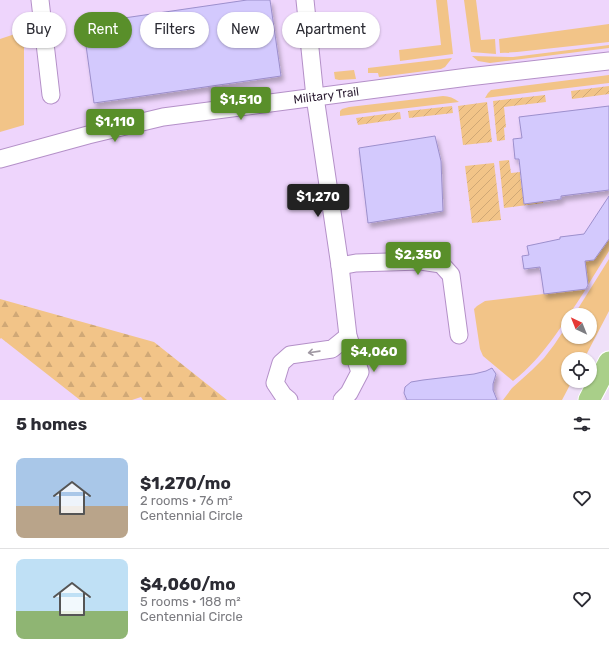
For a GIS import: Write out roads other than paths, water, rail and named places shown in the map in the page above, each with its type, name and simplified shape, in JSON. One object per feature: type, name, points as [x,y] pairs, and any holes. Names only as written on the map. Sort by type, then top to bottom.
[{"type":"main road","points":[[589,400],[609,362]]},
{"type":"street","points":[[40,0],[51,95]]},
{"type":"street","points":[[305,0],[315,97],[340,266],[348,336],[360,372],[349,392],[342,400]]},
{"type":"street","name":"Military Trail","points":[[0,159],[88,135],[163,117],[468,77],[609,61]]},
{"type":"street","points":[[340,266],[356,263],[421,261],[441,264],[451,275],[459,335]]},
{"type":"street","points":[[288,400],[275,383],[281,363],[290,355],[332,349],[348,336]]}]
